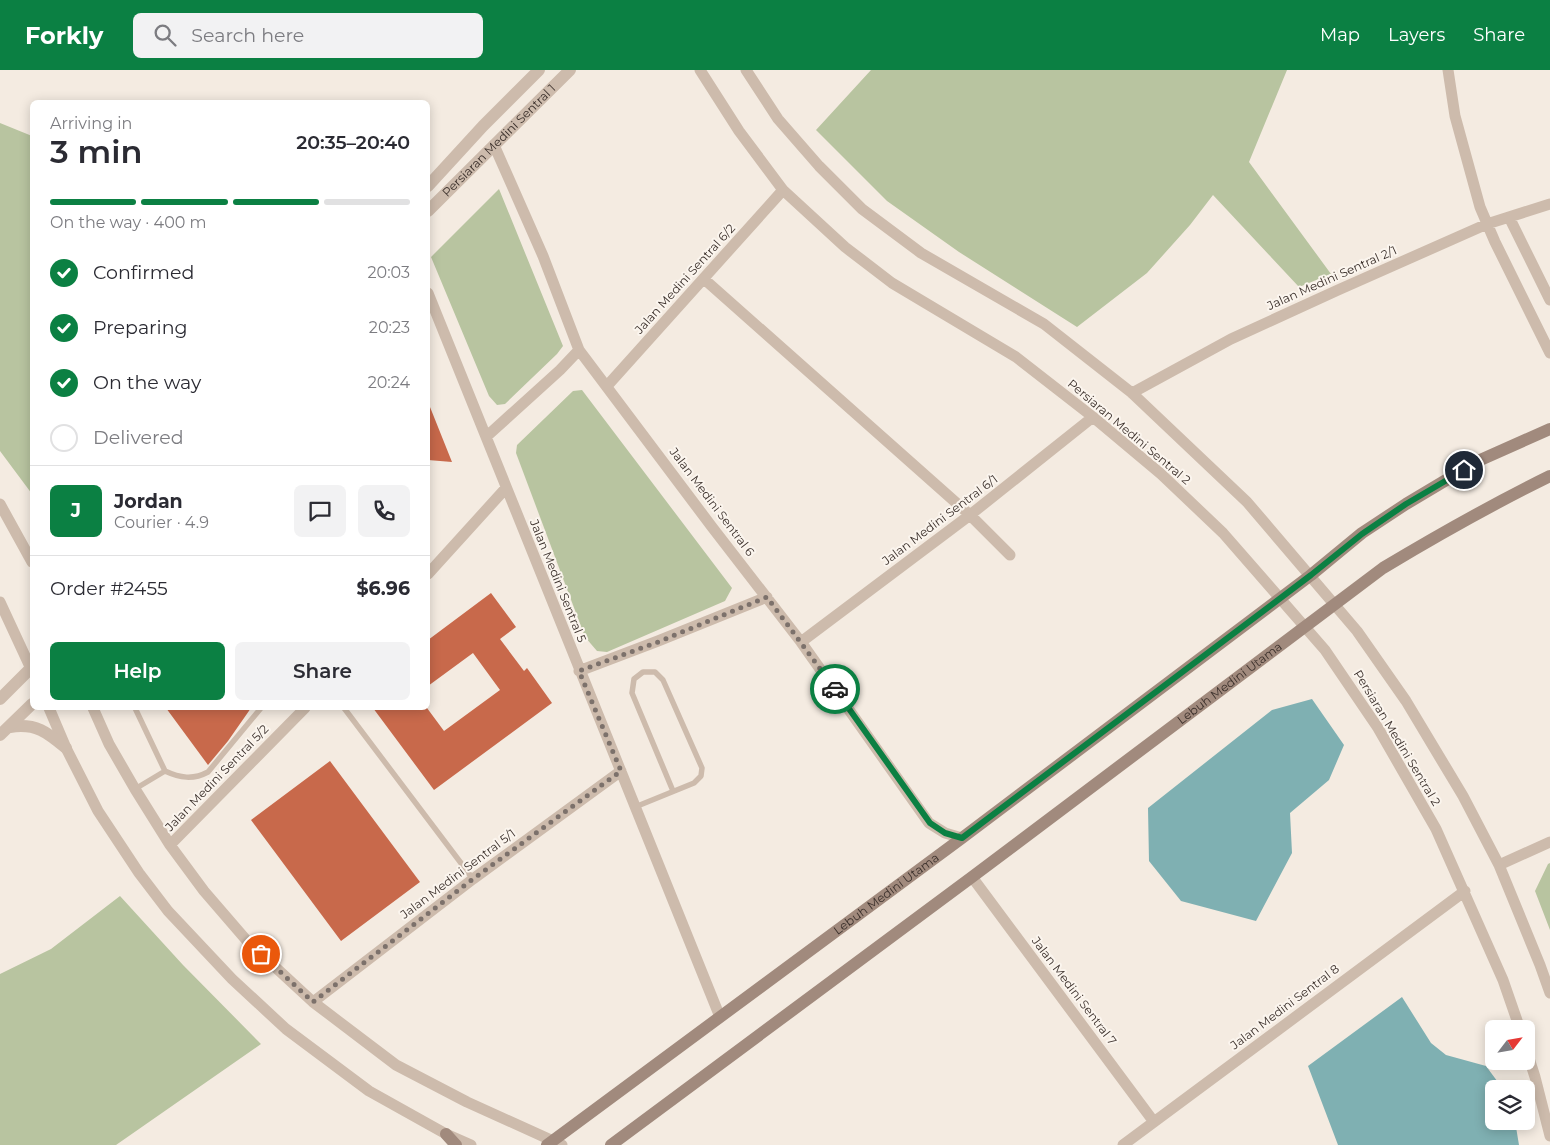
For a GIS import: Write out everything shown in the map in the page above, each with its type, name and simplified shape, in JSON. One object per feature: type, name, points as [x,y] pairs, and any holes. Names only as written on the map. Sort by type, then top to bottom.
[{"type":"main road","name":"Lebuh Medini Utama","points":[[554,1143],[1311,575],[1362,534],[1406,504],[1478,461],[1550,429]]},
{"type":"main road","name":"Lebuh Medini Utama","points":[[611,1145],[1384,568],[1432,538],[1500,500],[1550,476]]},
{"type":"main road","points":[[446,1134],[456,1145]]},
{"type":"street","name":"Persiaran Medini Sentral 1","points":[[430,184],[483,126],[539,70]]},
{"type":"street","name":"Persiaran Medini Sentral 1","points":[[430,209],[570,70]]},
{"type":"street","name":"Persiaran Medini Sentral 2","points":[[700,70],[739,131],[783,190],[845,247],[892,283],[1016,358],[1093,417],[1161,474],[1223,534],[1280,598],[1324,650],[1378,728],[1436,829],[1503,980],[1517,1020]]},
{"type":"street","name":"Persiaran Medini Sentral 2","points":[[746,70],[778,119],[819,166],[862,209],[921,253],[1044,324],[1132,393],[1247,502],[1311,575],[1335,606],[1358,631],[1406,701],[1463,796],[1499,865],[1550,993]]},
{"type":"street","points":[[1448,70],[1455,116],[1480,207],[1550,353]]},
{"type":"street","name":"Jalan Medini Sentral 6","points":[[494,146],[543,256],[579,350],[801,642],[930,823],[945,833],[962,838]]},
{"type":"street","name":"Jalan Medini Sentral 6/2","points":[[607,386],[783,190]]},
{"type":"street","name":"Jalan Medini Sentral 2/1","points":[[1132,393],[1231,339],[1338,290],[1487,224],[1550,204]]},
{"type":"street","points":[[1509,217],[1550,300]]},
{"type":"street","points":[[704,279],[970,515],[1010,555]]},
{"type":"street","name":"Jalan Medini Sentral 5","points":[[430,298],[720,1017]]},
{"type":"street","points":[[486,437],[560,370],[579,350]]},
{"type":"street","name":"Jalan Medini Sentral 6/1","points":[[801,642],[970,515],[1093,417]]},
{"type":"street","points":[[430,572],[506,488]]},
{"type":"street","points":[[0,504],[30,558]]},
{"type":"street","points":[[579,671],[658,642],[767,597]]},
{"type":"street","points":[[0,602],[30,665]]},
{"type":"street","points":[[0,699],[30,671]]},
{"type":"street","points":[[5,731],[30,706]]},
{"type":"street","points":[[50,710],[66,748],[98,811],[139,872],[168,911],[232,979],[286,1029],[369,1091],[446,1134],[471,1145]]},
{"type":"street","points":[[94,710],[109,744],[170,846],[204,891],[248,942],[313,1002],[396,1065],[467,1102],[554,1143]]},
{"type":"street","name":"Jalan Medini Sentral 5/2","points":[[170,846],[303,710]]},
{"type":"street","points":[[5,731],[24,725],[36,727],[66,748]]},
{"type":"street","name":"Jalan Medini Sentral 5/1","points":[[313,1002],[473,879],[621,771]]},
{"type":"street","points":[[1499,865],[1550,842]]},
{"type":"street","name":"Jalan Medini Sentral 7","points":[[972,877],[1154,1122]]},
{"type":"street","name":"Jalan Medini Sentral 8","points":[[1123,1145],[1465,891]]},
{"type":"street","points":[[1533,1070],[1550,1136]]},
{"type":"lane","points":[[635,807],[694,783],[701,776],[702,768],[663,680],[655,672],[643,672],[634,679],[632,693],[673,791]]},
{"type":"lane","points":[[136,710],[164,771],[175,776],[188,778],[200,776],[208,772],[258,710]]},
{"type":"lane","points":[[346,710],[473,879]]},
{"type":"lane","points":[[135,789],[164,771]]},
{"type":"green space","points":[[871,70],[1287,70],[1249,162],[1331,274],[1299,287],[1213,195],[1190,225],[1147,273],[1077,327],[959,252],[887,201],[816,130]]},
{"type":"green space","points":[[0,123],[30,135],[30,491],[0,451]]},
{"type":"green space","points":[[499,189],[563,346],[505,404],[497,405],[489,396],[431,257]]},
{"type":"green space","points":[[582,390],[732,588],[725,601],[607,652],[597,651],[585,637],[516,453],[517,445],[573,391]]},
{"type":"green space","points":[[1550,863],[1550,930],[1535,891]]},
{"type":"green space","points":[[120,896],[183,965],[261,1044],[116,1145],[0,1145],[0,974],[51,949]]},
{"type":"water","points":[[1312,699],[1344,745],[1329,780],[1290,813],[1292,853],[1256,921],[1181,901],[1149,861],[1148,808],[1272,710]]},
{"type":"water","points":[[1402,997],[1431,1043],[1446,1055],[1485,1066],[1485,1070],[1489,1070],[1496,1080],[1485,1080],[1485,1130],[1516,1130],[1519,1145],[1338,1145],[1308,1066]]},
{"type":"building","points":[[430,407],[452,462],[430,460]]},
{"type":"building","points":[[491,593],[516,627],[500,639],[524,671],[527,668],[552,703],[434,790],[374,710],[428,710],[444,731],[500,690],[473,653],[430,685],[430,639]]},
{"type":"building","points":[[167,710],[250,710],[228,741],[208,765]]},
{"type":"building","points":[[330,761],[420,882],[341,941],[251,820]]},
{"type":"way so far","points":[[261,954],[313,1002],[473,879],[621,771],[579,671],[658,642],[767,597],[835,689]]},
{"type":"route","points":[[835,689],[930,823],[945,833],[962,838],[1311,575],[1362,534],[1406,504],[1464,470]]}]
